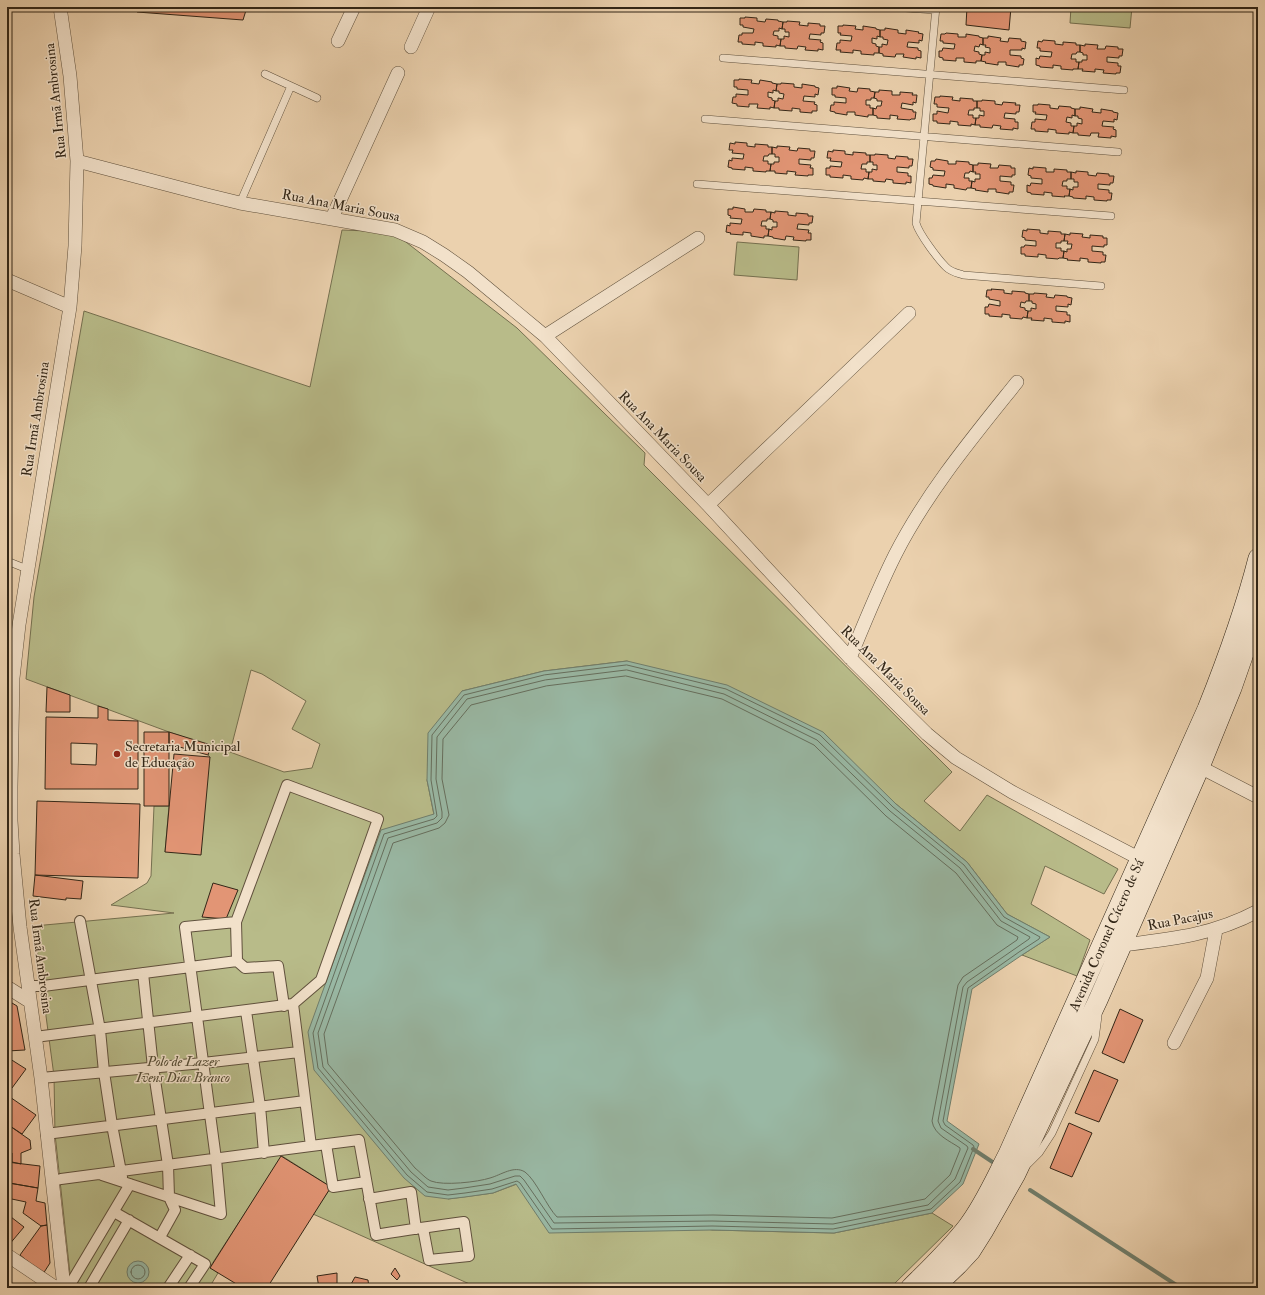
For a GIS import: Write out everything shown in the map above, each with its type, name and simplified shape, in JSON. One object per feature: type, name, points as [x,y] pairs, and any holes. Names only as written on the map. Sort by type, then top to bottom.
[{"type":"main road","name":"Avenida Coronel Cícero de Sá","points":[[934,1288],[971,1251],[987,1226],[1016,1174],[1098,1000],[1122,945],[1148,863],[1227,660],[1258,558]]},
{"type":"main road","name":"Avenida Coronel Cícero de Sá","points":[[910,1288],[954,1243],[968,1226],[988,1194],[1008,1154],[1104,942],[1200,767],[1232,688],[1252,647],[1258,608]]},
{"type":"street","name":"Rua Irmã Ambrosina","points":[[60,7],[70,76],[77,162],[75,246],[70,307],[18,625],[13,678],[9,820],[29,1001],[41,1078],[64,1288]]},
{"type":"street","points":[[338,41],[354,7]]},
{"type":"street","points":[[411,47],[429,7]]},
{"type":"street","points":[[332,218],[398,73]]},
{"type":"street","name":"Rua Ana Maria Sousa","points":[[77,162],[207,195],[395,230],[423,242],[468,272],[545,336],[708,505],[850,658],[927,734],[956,758],[1012,792],[1148,863]]},
{"type":"street","points":[[545,336],[698,238]]},
{"type":"street","points":[[7,280],[70,307]]},
{"type":"street","points":[[708,505],[909,313]]},
{"type":"street","points":[[850,658],[877,592],[916,517],[965,447],[1017,382]]},
{"type":"street","points":[[1200,767],[1258,797]]},
{"type":"street","points":[[35,1038],[288,1005],[321,980],[378,819],[287,785],[236,922],[237,961],[245,968],[278,966],[288,1005],[299,1052],[311,1146]]},
{"type":"street","name":"Rua Pacajus","points":[[1104,942],[1122,945],[1184,937],[1216,930],[1258,911]]},
{"type":"street","points":[[68,1288],[114,1212],[126,1183],[121,1171],[112,1125],[104,1072],[100,1030],[80,921]]},
{"type":"street","points":[[99,1174],[221,1214],[216,1159],[184,927],[236,922]]},
{"type":"street","points":[[1174,1043],[1206,978],[1216,930]]},
{"type":"street","points":[[28,986],[43,986],[237,961]]},
{"type":"street","points":[[143,973],[153,1067],[168,1165],[169,1197],[175,1210],[160,1237]]},
{"type":"street","points":[[7,987],[29,1001]]},
{"type":"street","points":[[246,1010],[260,1106],[264,1152]]},
{"type":"street","points":[[41,1078],[203,1063],[299,1052]]},
{"type":"street","points":[[46,1134],[305,1101]]},
{"type":"street","points":[[53,1181],[359,1140],[369,1199],[376,1235],[420,1228],[464,1222],[469,1256],[429,1260],[420,1228],[411,1192],[369,1199]]},
{"type":"street","points":[[326,1144],[333,1187],[366,1182]]},
{"type":"street","points":[[114,1212],[205,1264],[188,1288]]},
{"type":"street","points":[[88,1288],[129,1220]]},
{"type":"street","points":[[7,1254],[56,1288]]},
{"type":"street","points":[[168,1288],[190,1255]]},
{"type":"lane","points":[[891,7],[935,8],[916,223],[918,230],[946,267],[953,272],[963,275],[1100,286]]},
{"type":"lane","points":[[723,58],[1124,90]]},
{"type":"lane","points":[[265,74],[317,98]]},
{"type":"lane","points":[[240,202],[291,86]]},
{"type":"lane","points":[[705,119],[1118,152]]},
{"type":"lane","points":[[697,184],[1110,216]]},
{"type":"lane","points":[[7,561],[27,569]]},
{"type":"green space","points":[[1071,7],[1132,7],[1130,28],[1070,23]]},
{"type":"green space","name":"Polo de Lazer Ivens Dias Branco","points":[[342,230],[393,232],[517,328],[645,453],[644,465],[952,772],[924,801],[960,831],[987,795],[1118,869],[1104,894],[1045,866],[1031,904],[1090,940],[1077,976],[1022,955],[1050,937],[1007,914],[967,862],[896,804],[627,661],[544,671],[462,691],[427,780],[434,815],[448,1199],[493,1193],[517,1184],[712,1230],[834,1233],[932,1213],[953,1226],[890,1288],[473,1288],[474,1286],[313,1214],[331,1187],[282,1156],[210,1267],[218,1273],[209,1288],[79,1288],[71,1283],[55,1134],[54,1076],[34,926],[174,913],[111,905],[147,883],[151,876],[154,806],[169,806],[165,852],[210,757],[208,755],[210,746],[26,679],[34,597],[84,311],[310,387]],"holes":[[[251,670],[262,674],[306,701],[292,729],[320,744],[312,768],[284,772],[230,752]]]},
{"type":"green space","points":[[737,242],[799,247],[797,280],[734,275]]},
{"type":"water","points":[[627,661],[727,685],[823,732],[896,804],[967,862],[1007,914],[1050,937],[972,989],[947,1121],[979,1144],[963,1184],[932,1213],[834,1233],[712,1230],[549,1233],[516,1184],[493,1193],[465,1197],[448,1199],[425,1196],[404,1178],[314,1070],[308,1032],[381,830],[434,814],[427,780],[428,733],[462,691],[544,671]]},
{"type":"water","points":[[138,1261],[146,1264],[149,1272],[146,1280],[138,1283],[130,1280],[127,1272],[130,1264]]},
{"type":"building","points":[[137,7],[247,7],[243,20],[137,12]]},
{"type":"building","points":[[967,7],[1011,7],[1009,30],[966,25]]},
{"type":"building","points":[[740,18],[757,18],[757,21],[765,22],[766,19],[783,22],[782,29],[779,28],[779,31],[774,31],[773,35],[778,36],[778,39],[781,39],[780,46],[763,46],[763,43],[755,42],[755,45],[742,44],[742,42],[738,42],[739,35],[742,35],[742,33],[753,33],[754,29],[740,25]]},
{"type":"building","points":[[783,22],[800,22],[799,25],[808,26],[808,23],[825,26],[824,33],[821,33],[821,35],[810,34],[809,39],[821,40],[820,42],[823,43],[823,50],[805,50],[806,47],[798,46],[797,49],[780,46],[781,39],[784,39],[784,36],[789,37],[789,32],[785,32],[785,29],[782,29]]},
{"type":"building","points":[[838,26],[856,26],[855,29],[863,30],[863,26],[880,30],[880,37],[877,36],[877,39],[872,38],[872,43],[879,47],[879,53],[874,53],[874,55],[861,54],[861,51],[853,50],[853,53],[840,52],[841,50],[836,50],[837,43],[840,43],[840,40],[851,41],[852,36],[840,35],[841,33],[838,33]]},
{"type":"building","points":[[885,28],[898,30],[898,33],[906,34],[906,30],[923,34],[922,41],[919,40],[919,43],[908,42],[907,47],[918,48],[918,50],[921,51],[921,58],[916,57],[916,59],[903,57],[904,54],[896,54],[895,57],[883,56],[883,54],[879,53],[879,47],[882,47],[882,44],[887,45],[888,40],[880,37],[880,30],[885,30]]},
{"type":"building","points":[[941,34],[958,34],[958,37],[966,37],[966,34],[983,38],[983,45],[980,44],[979,47],[975,46],[974,51],[979,52],[979,54],[982,55],[981,61],[976,61],[976,63],[964,62],[964,58],[956,58],[956,61],[943,60],[943,58],[939,57],[939,51],[942,51],[943,48],[954,49],[955,44],[943,43],[943,41],[940,41]]},
{"type":"building","points":[[988,36],[1001,38],[1000,41],[1008,42],[1009,38],[1021,39],[1021,41],[1026,42],[1025,49],[1010,50],[1010,55],[1021,56],[1021,58],[1024,59],[1023,65],[1019,65],[1019,67],[1006,65],[1006,62],[998,62],[998,65],[981,61],[982,55],[985,55],[985,52],[990,53],[990,48],[983,45],[983,38],[988,38]]},
{"type":"building","points":[[1043,40],[1055,41],[1055,44],[1063,45],[1063,42],[1076,43],[1076,45],[1080,45],[1080,52],[1072,54],[1071,59],[1076,59],[1076,62],[1079,62],[1078,69],[1061,69],[1061,66],[1053,65],[1053,68],[1040,67],[1036,65],[1036,58],[1039,59],[1040,56],[1051,57],[1052,52],[1040,51],[1040,48],[1037,48],[1038,41],[1042,42]]},
{"type":"building","points":[[1085,44],[1098,45],[1097,49],[1105,49],[1106,46],[1123,49],[1122,56],[1119,56],[1119,58],[1107,57],[1107,62],[1118,63],[1118,66],[1121,66],[1120,73],[1103,73],[1104,70],[1095,69],[1095,72],[1082,71],[1083,69],[1078,69],[1079,62],[1082,62],[1082,60],[1087,60],[1087,55],[1083,55],[1083,53],[1080,52],[1080,45],[1085,46]]},
{"type":"building","points":[[734,80],[752,80],[751,83],[759,84],[760,80],[777,84],[776,91],[773,90],[773,93],[768,92],[768,97],[775,101],[774,108],[757,108],[758,104],[749,104],[749,107],[737,106],[737,104],[732,103],[733,97],[736,97],[736,94],[748,95],[748,90],[737,89],[737,87],[734,87]]},
{"type":"building","points":[[777,84],[794,84],[794,87],[802,88],[802,84],[819,88],[818,95],[815,94],[815,97],[804,96],[803,101],[815,102],[814,104],[817,105],[817,111],[812,111],[812,113],[800,112],[800,109],[792,108],[792,111],[774,108],[775,101],[778,101],[778,98],[783,99],[784,94],[776,91]]},
{"type":"building","points":[[837,86],[850,88],[849,91],[857,92],[858,88],[870,89],[870,91],[875,92],[874,98],[871,98],[871,100],[866,100],[866,105],[870,105],[870,108],[873,108],[873,115],[868,115],[868,117],[855,115],[855,112],[847,112],[847,115],[830,111],[831,105],[834,105],[834,102],[846,103],[846,98],[835,97],[835,95],[832,95],[832,88],[837,88]]},
{"type":"building","points":[[879,90],[892,91],[892,95],[900,95],[900,92],[913,93],[912,95],[917,95],[916,103],[913,102],[913,105],[902,103],[901,108],[916,112],[915,119],[897,119],[898,116],[890,115],[890,119],[877,118],[877,116],[873,115],[873,108],[876,109],[877,106],[881,106],[882,101],[877,101],[877,99],[874,98],[875,92],[879,92]]},
{"type":"building","points":[[935,97],[953,97],[952,100],[960,101],[960,98],[973,99],[973,101],[977,101],[977,108],[974,108],[974,110],[969,110],[968,115],[973,115],[973,118],[976,118],[975,125],[958,125],[958,122],[950,121],[950,124],[937,123],[937,121],[933,121],[933,114],[937,114],[937,111],[948,113],[949,108],[937,107],[937,104],[934,104]]},
{"type":"building","points":[[977,101],[995,101],[995,104],[1002,105],[1003,102],[1016,103],[1015,105],[1020,105],[1019,112],[1016,112],[1016,114],[1005,113],[1004,118],[1015,119],[1015,122],[1018,122],[1018,129],[1000,129],[1001,126],[993,125],[992,128],[975,125],[976,118],[979,118],[979,115],[984,116],[984,111],[980,111],[980,108],[977,108]]},
{"type":"building","points":[[1033,105],[1050,105],[1050,108],[1058,109],[1059,106],[1071,107],[1075,109],[1075,116],[1072,115],[1072,118],[1067,117],[1066,122],[1071,123],[1071,126],[1074,126],[1073,133],[1056,133],[1056,130],[1048,129],[1048,132],[1035,131],[1035,129],[1031,129],[1032,122],[1035,122],[1035,119],[1046,120],[1047,115],[1035,114],[1036,112],[1033,112]]},
{"type":"building","points":[[1080,107],[1093,109],[1092,112],[1101,113],[1101,109],[1118,113],[1117,120],[1114,119],[1114,122],[1103,121],[1102,126],[1114,127],[1113,129],[1116,130],[1116,137],[1098,137],[1099,133],[1091,133],[1090,136],[1073,133],[1074,126],[1077,126],[1077,123],[1082,124],[1082,119],[1075,116],[1075,109],[1080,109]]},
{"type":"building","points":[[735,142],[747,143],[747,146],[755,147],[755,144],[768,145],[768,147],[772,147],[772,154],[764,156],[763,161],[768,161],[768,164],[771,164],[770,171],[753,171],[753,168],[745,167],[745,170],[732,169],[728,167],[729,160],[732,161],[732,158],[743,159],[744,154],[732,153],[733,150],[729,150],[730,143],[735,144]]},
{"type":"building","points":[[777,146],[790,147],[789,150],[797,151],[798,148],[815,151],[814,158],[811,158],[811,160],[799,159],[799,164],[811,165],[810,168],[813,168],[813,175],[795,175],[796,172],[787,171],[787,174],[770,171],[771,164],[774,164],[774,162],[779,162],[779,157],[775,157],[775,154],[772,154],[772,147],[777,148]]},
{"type":"building","points":[[833,150],[845,151],[845,154],[853,155],[853,152],[866,153],[866,155],[870,155],[870,162],[867,162],[867,164],[862,164],[861,169],[866,169],[866,172],[869,172],[868,179],[851,179],[851,176],[843,175],[843,178],[830,177],[830,175],[826,175],[826,168],[830,168],[830,166],[841,167],[842,162],[830,161],[831,158],[827,158],[828,151],[833,152]]},
{"type":"building","points":[[870,155],[888,155],[888,158],[895,159],[896,156],[913,159],[912,166],[909,166],[909,168],[897,167],[897,172],[908,173],[908,176],[911,176],[911,183],[893,183],[893,180],[886,179],[885,182],[868,179],[869,172],[872,172],[872,169],[877,170],[877,165],[873,165],[873,162],[870,162]]},
{"type":"building","points":[[936,159],[948,161],[948,164],[956,164],[956,161],[969,162],[969,164],[973,165],[973,172],[970,171],[969,173],[965,173],[964,178],[969,178],[969,181],[972,181],[971,188],[967,188],[966,190],[954,188],[954,185],[946,184],[946,188],[929,184],[929,178],[932,178],[933,175],[944,176],[945,171],[933,170],[933,168],[930,167],[931,161],[935,161]]},
{"type":"building","points":[[978,163],[991,164],[990,168],[998,168],[999,165],[1011,166],[1011,168],[1015,168],[1015,175],[1012,175],[1012,177],[1000,176],[1000,181],[1011,182],[1011,185],[1014,185],[1013,192],[1009,192],[1009,194],[996,192],[996,189],[988,189],[988,192],[971,188],[972,181],[975,182],[975,179],[980,179],[980,174],[975,174],[976,172],[973,172],[973,165],[978,165]]},
{"type":"building","points":[[1033,167],[1046,168],[1046,172],[1054,172],[1054,169],[1067,170],[1067,172],[1071,172],[1071,179],[1063,181],[1062,186],[1067,186],[1067,189],[1070,189],[1069,196],[1052,196],[1052,193],[1044,192],[1044,195],[1031,194],[1027,192],[1027,185],[1030,186],[1031,183],[1042,184],[1042,179],[1031,178],[1031,176],[1028,175],[1029,168],[1033,169]]},
{"type":"building","points":[[1076,171],[1088,172],[1088,175],[1096,176],[1097,173],[1114,176],[1113,183],[1110,183],[1110,185],[1098,184],[1098,189],[1109,190],[1109,193],[1112,193],[1111,200],[1094,200],[1094,197],[1086,196],[1086,199],[1073,198],[1069,196],[1070,189],[1073,190],[1073,187],[1078,187],[1078,182],[1074,182],[1074,179],[1071,179],[1071,172],[1076,173]]},
{"type":"building","points":[[733,207],[745,209],[745,212],[753,212],[754,209],[771,212],[770,219],[767,219],[767,221],[762,221],[761,226],[766,226],[766,229],[769,229],[768,236],[764,236],[764,238],[751,236],[751,233],[743,232],[743,235],[730,234],[731,233],[726,232],[727,225],[730,226],[730,223],[741,224],[742,219],[730,218],[731,216],[728,215],[728,209],[733,209]]},
{"type":"building","points":[[775,211],[788,212],[788,215],[796,216],[796,213],[813,216],[812,223],[809,223],[809,225],[798,224],[797,229],[809,230],[808,233],[811,233],[811,240],[793,240],[794,237],[786,236],[785,240],[768,236],[769,229],[772,230],[772,227],[777,227],[777,222],[773,222],[773,220],[770,219],[771,212],[775,213]]},
{"type":"building","points":[[1027,229],[1040,230],[1040,233],[1048,234],[1048,231],[1061,232],[1061,234],[1065,234],[1064,241],[1061,241],[1061,243],[1056,243],[1056,248],[1061,248],[1061,251],[1064,251],[1063,258],[1046,258],[1046,255],[1038,254],[1038,257],[1025,256],[1025,254],[1021,254],[1021,247],[1024,247],[1025,245],[1036,246],[1036,241],[1025,240],[1025,238],[1022,237],[1023,230],[1027,231]]},
{"type":"building","points":[[1070,233],[1083,234],[1082,237],[1090,238],[1090,235],[1103,236],[1103,238],[1107,238],[1107,245],[1104,245],[1104,247],[1092,246],[1092,251],[1103,252],[1103,255],[1106,255],[1105,262],[1088,262],[1088,259],[1080,258],[1080,261],[1067,260],[1068,259],[1063,258],[1064,251],[1067,252],[1067,249],[1071,249],[1072,244],[1067,244],[1068,241],[1064,241],[1065,234],[1070,235]]},
{"type":"building","points":[[991,289],[1004,290],[1004,293],[1012,294],[1012,291],[1025,292],[1029,294],[1029,301],[1026,301],[1025,303],[1021,302],[1020,307],[1025,308],[1025,310],[1028,311],[1027,318],[1010,318],[1010,315],[1002,314],[1002,317],[989,316],[989,314],[985,314],[985,307],[988,307],[989,304],[1000,306],[1000,301],[986,297],[987,290],[992,290]]},
{"type":"building","points":[[1029,294],[1047,294],[1046,297],[1054,298],[1055,295],[1072,298],[1071,305],[1068,304],[1068,307],[1056,306],[1056,311],[1067,312],[1067,315],[1070,315],[1070,322],[1052,322],[1052,319],[1044,318],[1044,321],[1031,320],[1032,318],[1027,318],[1028,311],[1031,311],[1031,308],[1036,309],[1036,304],[1029,301]]},
{"type":"building","points":[[47,687],[70,695],[70,712],[46,712]]},
{"type":"building","name":"Secretaria Municipal de Educação","points":[[98,706],[108,709],[108,720],[138,721],[138,789],[45,789],[46,717],[98,718]],"holes":[[[71,743],[97,744],[96,765],[71,764]]]},
{"type":"building","points":[[144,732],[169,732],[169,806],[144,806]]},
{"type":"building","points":[[169,732],[211,745],[208,755],[169,744]]},
{"type":"building","points":[[174,754],[210,757],[201,855],[165,852]]},
{"type":"building","points":[[37,801],[140,804],[138,878],[35,875]]},
{"type":"building","points":[[35,875],[83,881],[81,899],[66,898],[66,900],[33,896]]},
{"type":"building","points":[[213,883],[238,890],[226,919],[202,917]]},
{"type":"building","points":[[7,1000],[17,1006],[25,1050],[7,1051]]},
{"type":"building","points":[[1120,1009],[1143,1020],[1124,1063],[1102,1053]]},
{"type":"building","points":[[7,1057],[26,1069],[12,1088],[7,1084]]},
{"type":"building","points":[[1094,1070],[1118,1080],[1099,1122],[1075,1113]]},
{"type":"building","points":[[7,1095],[36,1115],[22,1134],[7,1124]]},
{"type":"building","points":[[1069,1123],[1092,1133],[1072,1177],[1050,1168]]},
{"type":"building","points":[[7,1124],[30,1140],[31,1149],[21,1153],[21,1164],[12,1162],[12,1153],[7,1151]]},
{"type":"building","points":[[281,1156],[331,1187],[267,1288],[243,1288],[210,1268]]},
{"type":"building","points":[[7,1162],[40,1166],[38,1188],[9,1183],[7,1191]]},
{"type":"building","points":[[9,1183],[38,1188],[36,1201],[45,1203],[47,1225],[41,1226],[23,1213],[26,1202],[7,1198]]},
{"type":"building","points":[[11,1217],[24,1227],[8,1246],[7,1222]]},
{"type":"building","points":[[47,1225],[50,1263],[43,1274],[20,1255],[41,1226]]},
{"type":"building","points":[[395,1268],[400,1276],[397,1280],[391,1274]]},
{"type":"building","points":[[337,1273],[337,1284],[319,1288],[317,1276]]},
{"type":"building","points":[[355,1277],[368,1280],[369,1288],[356,1288],[350,1286]]},
{"type":"waterway","points":[[973,1149],[994,1163]]},
{"type":"waterway","points":[[1030,1190],[1181,1288]]},
{"type":"place","name":"Secretaria Municipal de Educação","points":[[117,754]]}]
